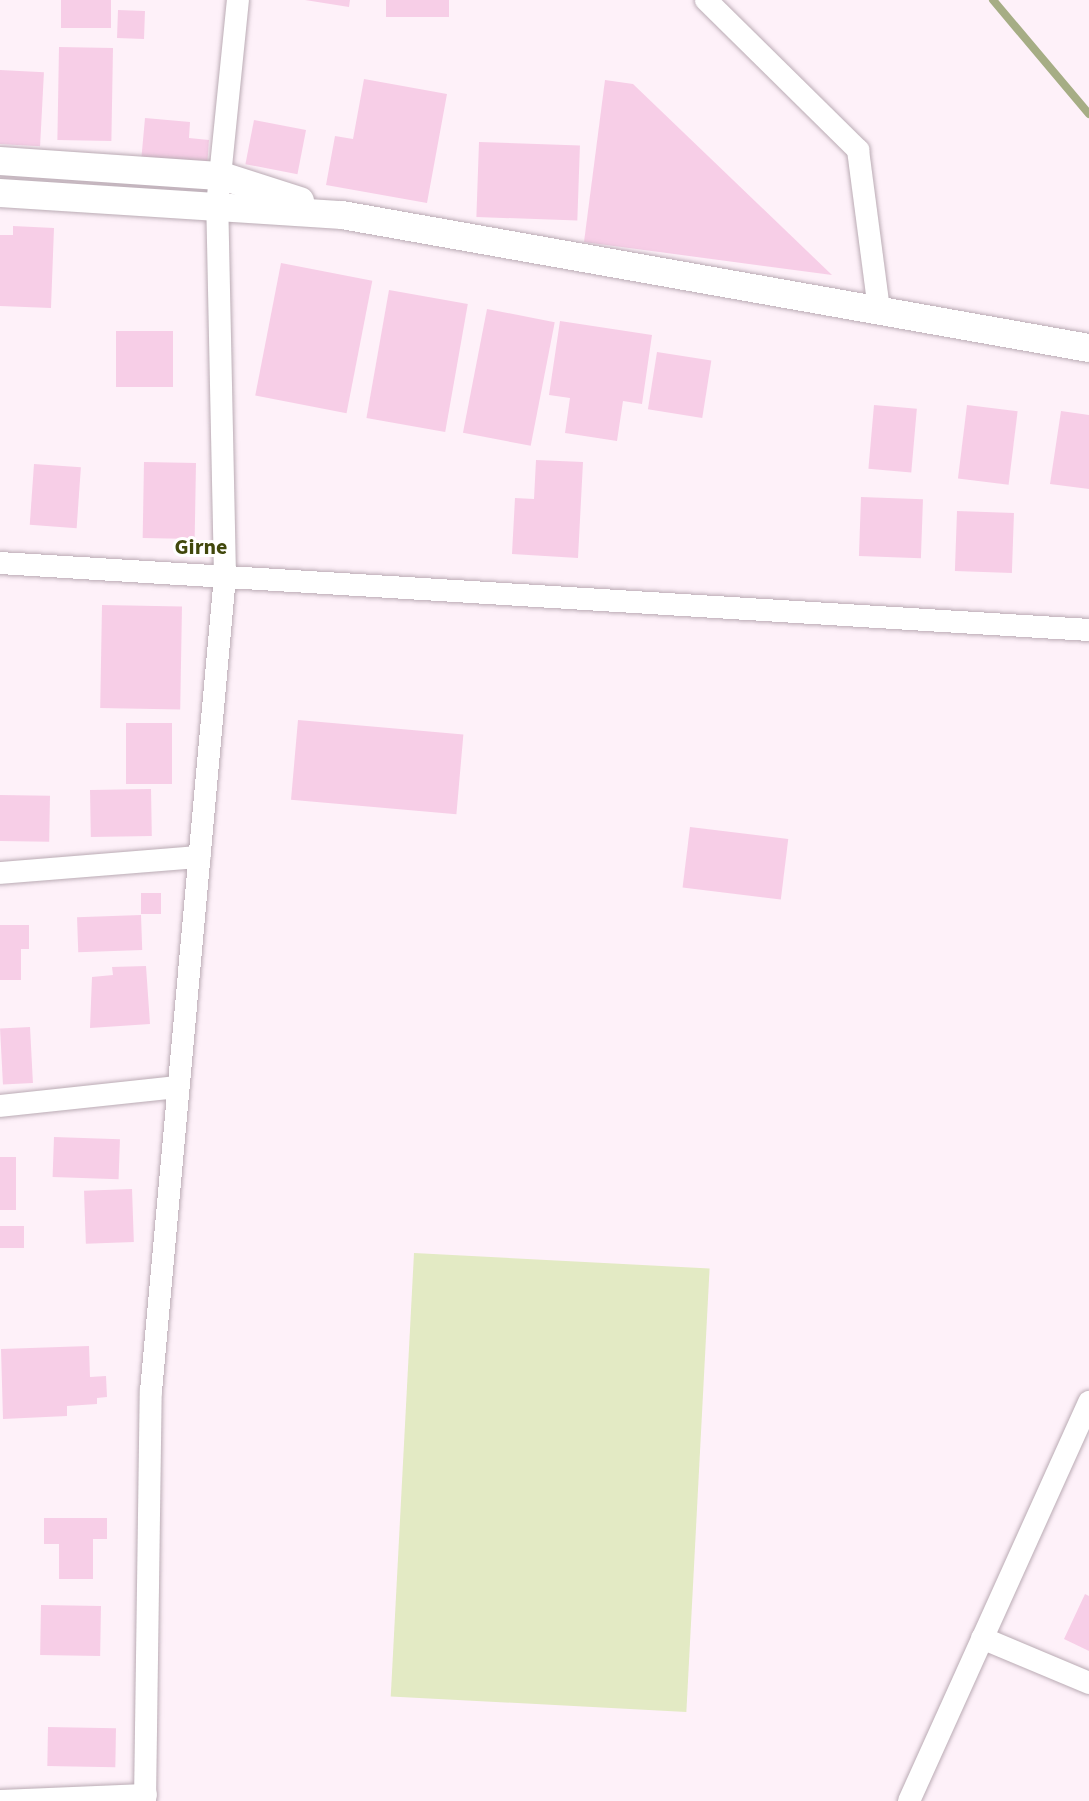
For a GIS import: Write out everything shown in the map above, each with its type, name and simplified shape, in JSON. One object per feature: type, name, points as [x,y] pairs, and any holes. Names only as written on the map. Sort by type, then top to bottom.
[{"type":"street","points":[[0,1801],[146,1798],[151,1391],[225,576],[217,206],[222,176],[238,0]]},
{"type":"street","points":[[706,0],[858,150],[879,309]]},
{"type":"street","points":[[0,161],[222,176],[342,215]]},
{"type":"street","points":[[0,194],[342,215],[1089,348]]},
{"type":"street","points":[[0,563],[1089,630]]},
{"type":"street","points":[[0,873],[199,857]]},
{"type":"street","points":[[0,1106],[178,1087]]},
{"type":"street","points":[[909,1801],[1089,1402]]},
{"type":"street","points":[[982,1638],[1089,1683]]},
{"type":"green space","points":[[414,1253],[710,1268],[686,1712],[391,1696]]},
{"type":"building","points":[[61,0],[111,0],[111,28],[61,28]]},
{"type":"building","points":[[305,0],[350,0],[349,7]]},
{"type":"building","points":[[386,0],[449,0],[449,17],[386,17]]},
{"type":"building","points":[[118,10],[145,11],[144,39],[117,38]]},
{"type":"building","points":[[59,47],[113,48],[111,141],[57,140]]},
{"type":"building","points":[[0,70],[44,72],[40,146],[0,144]]},
{"type":"building","points":[[364,79],[447,94],[427,203],[326,185],[335,136],[353,139]]},
{"type":"building","points":[[605,80],[633,84],[832,275],[584,242]]},
{"type":"building","points":[[145,118],[190,122],[189,138],[209,140],[207,167],[141,162]]},
{"type":"building","points":[[254,120],[306,130],[297,174],[245,164]]},
{"type":"building","points":[[479,142],[580,146],[577,220],[476,217]]},
{"type":"building","points":[[13,226],[54,228],[51,308],[0,306],[0,235],[13,235]]},
{"type":"building","points":[[281,263],[372,281],[347,413],[255,396]]},
{"type":"building","points":[[389,290],[468,304],[445,432],[366,418]]},
{"type":"building","points":[[487,309],[555,322],[531,446],[463,433]]},
{"type":"building","points":[[560,321],[652,335],[642,404],[623,401],[617,441],[565,433],[570,398],[549,395]]},
{"type":"building","points":[[116,331],[173,331],[173,387],[116,387]]},
{"type":"building","points":[[657,352],[711,361],[702,418],[648,409]]},
{"type":"building","points":[[874,405],[917,409],[911,473],[868,469]]},
{"type":"building","points":[[967,405],[1018,411],[1009,485],[958,478]]},
{"type":"building","points":[[1061,411],[1089,415],[1089,489],[1050,484]]},
{"type":"building","points":[[536,460],[583,462],[578,558],[512,554],[515,498],[534,499]]},
{"type":"building","points":[[144,462],[196,463],[195,539],[143,538]]},
{"type":"building","points":[[34,464],[81,467],[77,528],[30,525]]},
{"type":"building","points":[[861,497],[923,499],[921,558],[859,556]]},
{"type":"building","points":[[957,511],[1014,513],[1012,573],[955,571]]},
{"type":"building","points":[[102,605],[182,606],[180,709],[100,708]]},
{"type":"building","points":[[298,720],[463,734],[456,814],[291,800]]},
{"type":"building","points":[[126,723],[172,723],[172,784],[126,784]]},
{"type":"building","points":[[151,789],[152,836],[91,837],[90,790]]},
{"type":"building","points":[[0,795],[50,796],[49,842],[0,841]]},
{"type":"building","points":[[690,827],[788,839],[781,900],[683,888]]},
{"type":"building","points":[[141,893],[161,893],[161,914],[141,914]]},
{"type":"building","points":[[141,915],[142,950],[78,952],[77,917]]},
{"type":"building","points":[[0,925],[29,925],[29,949],[21,949],[21,980],[0,980]]},
{"type":"building","points":[[146,966],[150,1024],[90,1028],[92,977],[113,975],[112,967]]},
{"type":"building","points":[[30,1027],[33,1083],[3,1084],[0,1029]]},
{"type":"building","points":[[54,1137],[120,1139],[119,1179],[53,1177]]},
{"type":"building","points":[[0,1157],[16,1157],[16,1210],[0,1210]]},
{"type":"building","points":[[132,1189],[134,1242],[86,1244],[84,1191]]},
{"type":"building","points":[[0,1226],[24,1226],[24,1248],[0,1248]]},
{"type":"building","points":[[89,1346],[90,1377],[106,1376],[107,1397],[97,1398],[97,1404],[67,1406],[67,1416],[3,1419],[1,1349]]},
{"type":"building","points":[[44,1518],[107,1518],[107,1539],[93,1539],[93,1579],[59,1579],[59,1544],[44,1544]]},
{"type":"building","points":[[1085,1594],[1089,1596],[1089,1651],[1064,1639]]},
{"type":"building","points":[[41,1605],[101,1606],[100,1656],[40,1655]]},
{"type":"building","points":[[48,1727],[116,1728],[115,1767],[47,1766]]},
{"type":"waterway","points":[[993,0],[1089,114]]},
{"type":"district","name":"Girne","points":[[201,548]]}]
